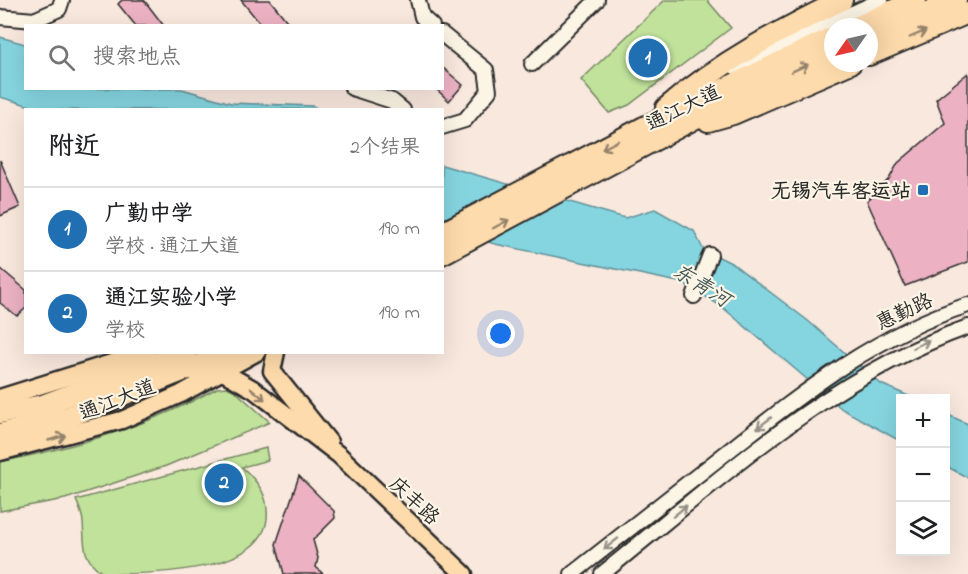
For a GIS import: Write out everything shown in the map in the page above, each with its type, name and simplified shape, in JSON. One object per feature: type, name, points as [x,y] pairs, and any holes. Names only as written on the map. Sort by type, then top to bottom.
[{"type":"highway","points":[[644,127],[690,88],[734,57],[843,0]]},
{"type":"highway","points":[[876,18],[916,0]]},
{"type":"highway","points":[[878,34],[956,0]]},
{"type":"highway","points":[[878,51],[968,13]]},
{"type":"highway","name":"通江大道","points":[[445,246],[537,184],[824,34]]},
{"type":"highway","name":"通江大道","points":[[445,246],[562,192],[737,96],[824,58]]},
{"type":"highway","points":[[674,131],[734,114],[830,72]]},
{"type":"highway","name":"通江大道","points":[[0,413],[43,405],[186,362],[221,354]]},
{"type":"highway","name":"通江大道","points":[[0,434],[68,417],[186,362]]},
{"type":"main road","points":[[0,398],[141,354]]},
{"type":"main road","points":[[0,452],[122,420],[223,372],[254,354]]},
{"type":"main road","points":[[276,354],[272,371],[339,455]]},
{"type":"main road","points":[[186,362],[223,372],[253,389],[339,455]]},
{"type":"main road","name":"庆丰路","points":[[339,455],[464,574]]},
{"type":"street","points":[[0,17],[33,20],[59,9],[62,0]]},
{"type":"street","points":[[418,0],[422,17],[430,24]]},
{"type":"street","points":[[532,64],[597,0]]},
{"type":"street","points":[[851,18],[881,0]]},
{"type":"street","points":[[690,88],[824,34]]},
{"type":"street","points":[[444,36],[486,70],[489,91],[465,120],[444,126]]},
{"type":"street","points":[[358,90],[392,101],[401,108]]},
{"type":"street","points":[[694,296],[710,255]]},
{"type":"street","name":"惠勤路","points":[[572,574],[810,387],[857,356],[922,322],[968,305]]},
{"type":"street","name":"惠勤路","points":[[602,574],[826,398],[876,367],[927,341],[968,327]]},
{"type":"green space","points":[[665,0],[707,0],[731,28],[629,105],[609,113],[581,80]]},
{"type":"green space","points":[[227,387],[235,391],[270,422],[166,466],[65,499],[0,511],[0,462],[112,434],[165,413],[217,388]]},
{"type":"green space","points":[[266,448],[268,460],[242,467],[261,490],[267,510],[267,519],[260,537],[245,551],[224,561],[172,571],[104,574],[91,563],[84,545],[81,511],[76,500]]},
{"type":"water","points":[[0,37],[24,44],[24,90],[186,90],[231,103],[313,106],[316,108],[37,108],[0,97]]},
{"type":"water","name":"东青河","points":[[444,166],[625,218],[655,209],[694,231],[703,249],[733,264],[807,320],[881,384],[904,394],[896,394],[896,439],[842,409],[721,306],[683,283],[495,244],[444,229]]},
{"type":"water","points":[[950,416],[968,424],[968,478],[950,468]]},
{"type":"building","points":[[122,0],[144,0],[162,24],[134,24],[118,4]]},
{"type":"building","points":[[241,0],[270,0],[289,24],[260,24]]},
{"type":"building","points":[[444,69],[463,85],[449,101],[437,90],[444,90]]},
{"type":"building","name":"无锡汽车客运站","points":[[968,73],[968,262],[905,286],[867,201],[889,179],[898,163],[945,123],[936,99]]},
{"type":"building","points":[[0,160],[20,207],[0,216]]},
{"type":"building","points":[[0,268],[24,288],[24,310],[17,316],[0,303]]},
{"type":"building","points":[[299,476],[334,511],[335,518],[313,540],[318,558],[316,567],[323,574],[284,574],[276,544]]},
{"type":"place","name":"广勤中学","points":[[648,58]]},
{"type":"place","name":"无锡汽车客运站","points":[[923,190]]},
{"type":"place","name":"通江实验小学","points":[[224,483]]}]
